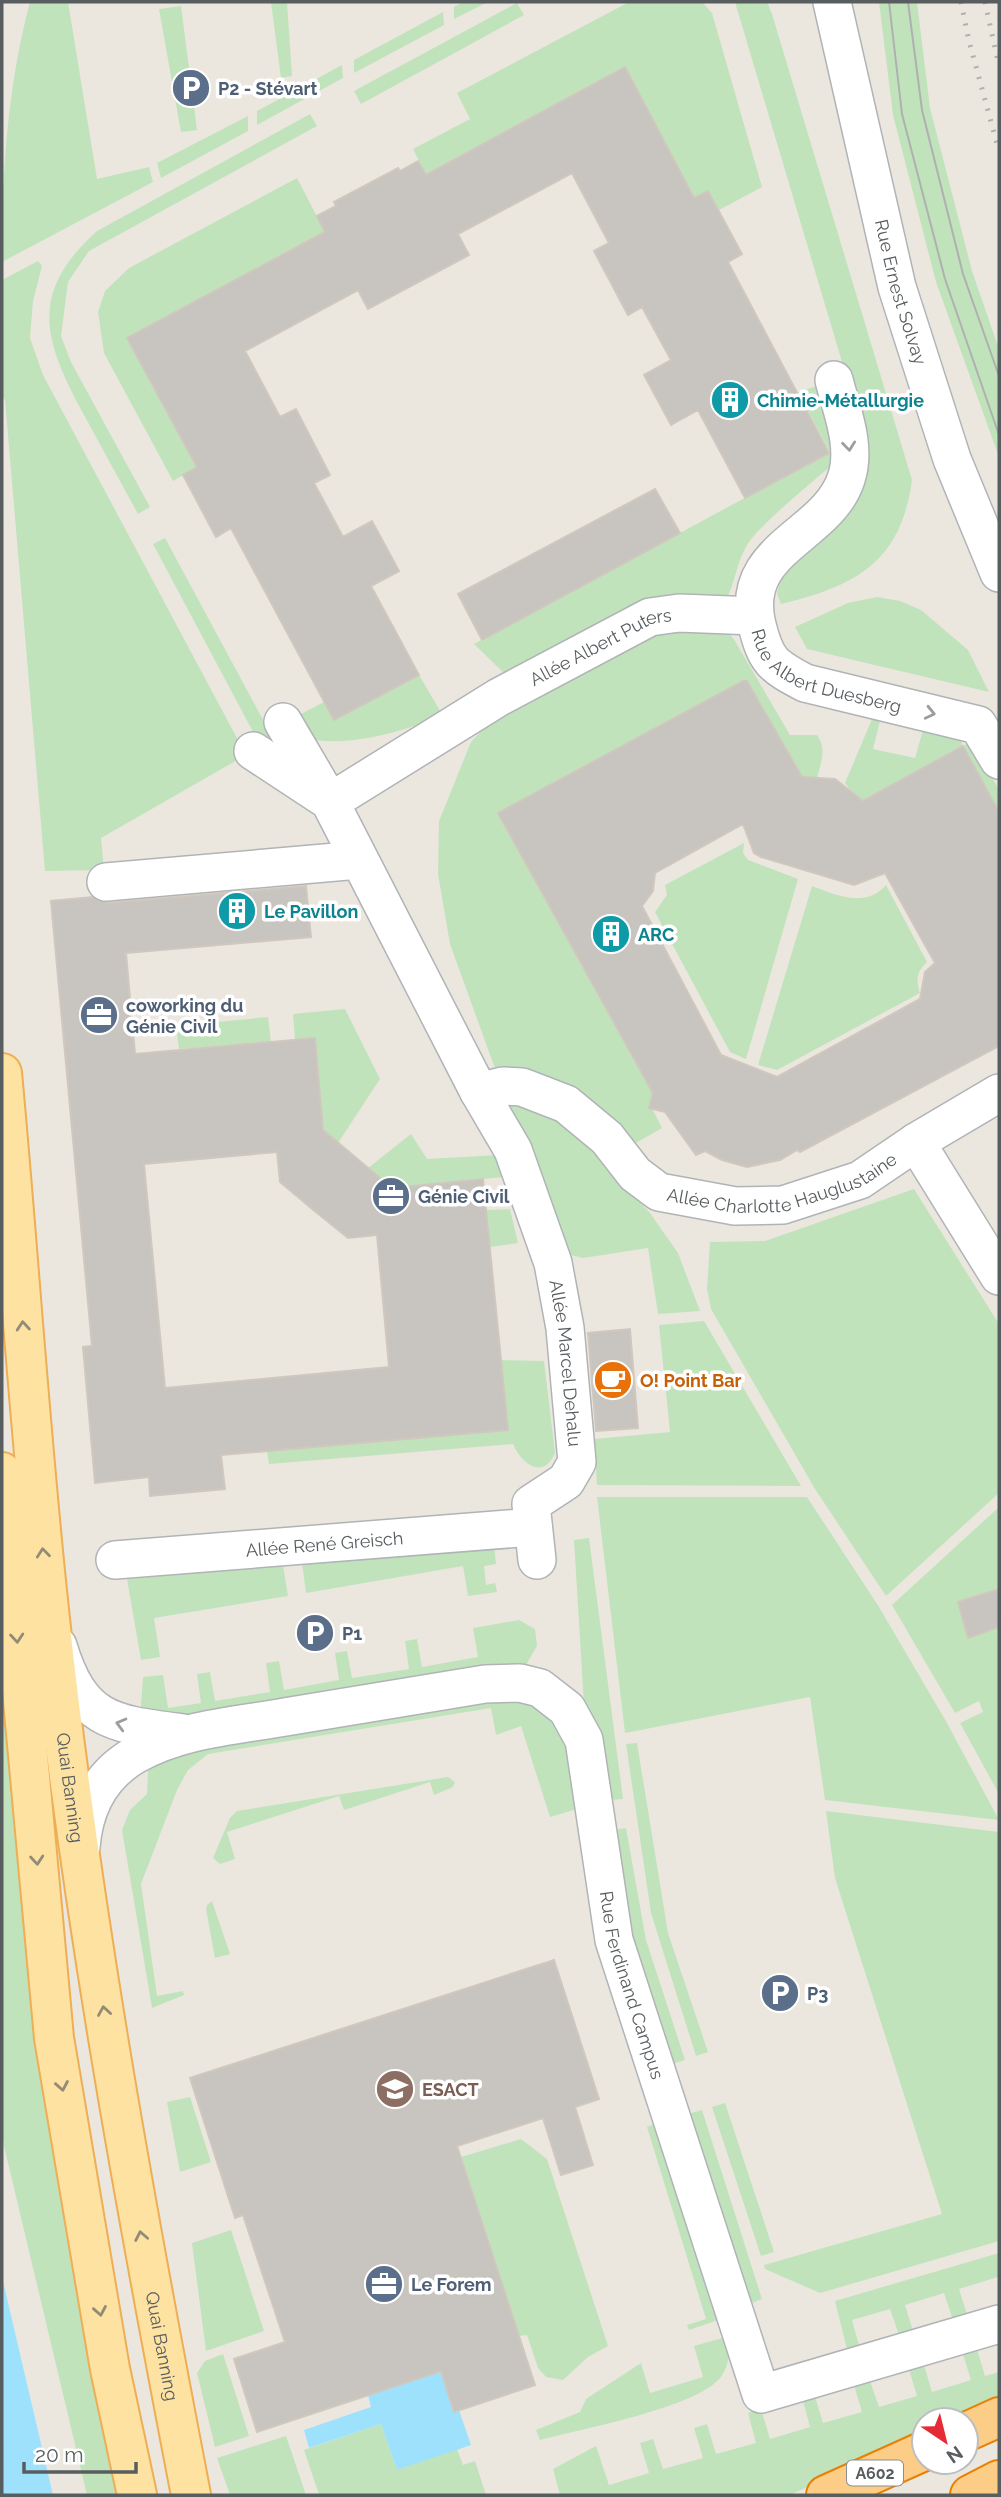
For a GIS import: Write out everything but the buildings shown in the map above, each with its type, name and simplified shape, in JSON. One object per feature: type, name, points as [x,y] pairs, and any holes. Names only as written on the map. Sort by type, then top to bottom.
[{"type":"highway","points":[[980,2426],[999,2417]]},
{"type":"highway","name":"A602","points":[[827,2495],[910,2457]]},
{"type":"highway","points":[[970,2495],[999,2480]]},
{"type":"main road","name":"Quai Banning","points":[[2,1073],[50,1621],[80,1855],[125,2149],[191,2495]]},
{"type":"main road","points":[[2,1472],[54,2038],[110,2369],[137,2495]]},
{"type":"street","name":"Rue Ernest Solvay","points":[[832,2],[897,288],[944,438],[999,573]]},
{"type":"street","name":"Rue Albert Duesberg","points":[[834,380],[851,450],[847,478],[837,499],[776,555],[757,581],[755,617],[763,652],[780,669],[805,683],[978,725],[999,760]]},
{"type":"street","name":"Allée Albert Puters","points":[[330,802],[499,697],[650,617],[679,613],[755,617]]},
{"type":"street","points":[[284,722],[330,802],[359,860],[491,1089]]},
{"type":"street","points":[[253,751],[330,802]]},
{"type":"street","points":[[106,882],[359,860]]},
{"type":"street","name":"Allée Charlotte Hauglustaine","points":[[491,1089],[522,1087],[566,1104],[607,1138],[626,1164],[659,1192],[735,1206],[783,1205],[860,1180],[916,1142],[999,1093]]},
{"type":"street","name":"Allée Marcel Dehalu","points":[[491,1089],[552,1263],[565,1328],[577,1462],[565,1481],[531,1504],[535,1543]]},
{"type":"street","points":[[916,1142],[999,1276]]},
{"type":"street","name":"Allée René Greisch","points":[[115,1560],[535,1543]]},
{"type":"street","points":[[50,1621],[68,1677],[84,1700],[109,1721],[188,1733]]},
{"type":"street","name":"Rue Ferdinand Campus","points":[[188,1733],[485,1684],[520,1683],[540,1688],[555,1698],[576,1722],[584,1740],[614,1940],[761,2393],[999,2324]]},
{"type":"street","points":[[80,1855],[83,1824],[90,1802],[107,1778],[135,1755],[188,1733]]},
{"type":"green space","points":[[30,2],[68,2],[97,179],[149,167],[153,182],[2,262],[7,131],[16,66]]},
{"type":"green space","points":[[271,2],[287,2],[292,76],[281,78]]},
{"type":"green space","points":[[463,2],[488,2],[454,19],[454,7]]},
{"type":"green space","points":[[629,2],[702,2],[712,13],[762,187],[719,210],[708,191],[694,198],[624,68],[426,175],[413,149],[470,119],[457,93]]},
{"type":"green space","points":[[735,2],[767,2],[772,14],[912,480],[906,508],[897,531],[885,551],[870,566],[832,589],[781,604],[777,593],[792,563],[842,517],[862,489],[866,474],[867,446]]},
{"type":"green space","points":[[879,2],[917,2],[930,108],[972,271],[999,349],[999,457],[936,282],[893,115]]},
{"type":"green space","points":[[517,3],[524,15],[361,104],[354,91]]},
{"type":"green space","points":[[181,6],[197,130],[181,132],[159,9]]},
{"type":"green space","points":[[443,12],[444,25],[354,73],[354,60]]},
{"type":"green space","points":[[342,65],[343,78],[257,125],[257,111]]},
{"type":"green space","points":[[310,114],[317,126],[89,251],[68,282],[61,336],[71,362],[150,507],[138,514],[59,364],[49,319],[52,297],[60,276],[75,254],[97,231]]},
{"type":"green space","points":[[248,116],[248,131],[161,178],[157,163]]},
{"type":"green space","points":[[297,178],[325,232],[127,338],[197,467],[173,481],[104,353],[98,312],[105,291],[129,268]]},
{"type":"green space","points":[[38,261],[42,266],[33,301],[30,338],[43,375],[246,755],[101,838],[104,870],[45,871],[5,400],[2,396],[2,280]]},
{"type":"green space","points":[[820,385],[839,446],[835,462],[778,512],[749,542],[724,603],[510,679],[474,644],[830,452],[798,392]]},
{"type":"green space","points":[[165,538],[274,740],[261,747],[153,544]]},
{"type":"green space","points":[[877,597],[900,601],[921,610],[968,650],[989,692],[807,649],[795,627],[848,603]]},
{"type":"green space","points":[[650,629],[726,629],[790,735],[817,735],[822,745],[822,756],[817,778],[806,785],[748,682],[742,681],[501,813],[502,820],[655,1097],[650,1104],[662,1128],[629,1147],[497,1074],[450,944],[438,874],[439,821],[471,742],[504,707]]},
{"type":"green space","points":[[419,675],[442,714],[414,726],[362,739],[315,740],[299,715],[324,702],[334,720]]},
{"type":"green space","points":[[872,719],[880,721],[873,749],[915,758],[923,730],[960,739],[963,746],[859,803],[845,783]]},
{"type":"green space","points":[[972,741],[999,790],[999,813],[963,746]]},
{"type":"green space","points":[[744,843],[743,853],[748,860],[798,879],[746,1059],[730,1052],[655,912],[667,895],[665,885]]},
{"type":"green space","points":[[886,885],[927,962],[918,976],[920,993],[777,1070],[758,1065],[812,886],[842,896],[861,898],[878,892]]},
{"type":"green space","points":[[345,1009],[380,1079],[338,1143],[323,1130],[314,1038],[295,1040],[293,1014]]},
{"type":"green space","points":[[268,1017],[271,1042],[179,1049],[176,1026]]},
{"type":"green space","points":[[508,1099],[557,1115],[598,1149],[624,1186],[650,1213],[678,1253],[700,1311],[658,1314],[648,1248],[583,1258],[571,1255]]},
{"type":"green space","points":[[411,1134],[427,1159],[498,1155],[503,1177],[392,1188],[368,1168]]},
{"type":"green space","points":[[914,1189],[999,1324],[999,1493],[886,1596],[815,1489],[711,1309],[707,1289],[710,1242],[765,1241]]},
{"type":"green space","points":[[510,1209],[518,1243],[490,1247],[487,1210]]},
{"type":"green space","points":[[704,1321],[801,1486],[597,1485],[594,1439],[670,1432],[659,1325]]},
{"type":"green space","points":[[501,1360],[544,1361],[555,1453],[544,1466],[527,1463],[513,1444],[269,1464],[267,1451],[507,1430]]},
{"type":"green space","points":[[597,1497],[807,1497],[879,1607],[947,1723],[999,1820],[825,1800],[810,1697],[625,1733]]},
{"type":"green space","points":[[999,1507],[999,1589],[958,1602],[968,1637],[999,1627],[999,1794],[960,1723],[983,1712],[979,1701],[955,1713],[892,1605]]},
{"type":"green space","points":[[589,1538],[623,1799],[609,1800],[600,1737],[591,1714],[584,1705],[574,1540]]},
{"type":"green space","points":[[494,1545],[496,1564],[484,1566],[486,1585],[495,1583],[497,1592],[468,1596],[463,1566],[306,1593],[302,1563]]},
{"type":"green space","points":[[283,1565],[288,1596],[154,1618],[160,1657],[141,1660],[127,1579]]},
{"type":"green space","points":[[519,1620],[535,1629],[537,1646],[526,1665],[482,1668],[177,1720],[140,1718],[143,1677],[163,1675],[168,1708],[201,1703],[197,1674],[210,1672],[215,1701],[270,1692],[266,1663],[279,1661],[284,1690],[339,1680],[335,1653],[347,1651],[352,1678],[409,1669],[405,1641],[417,1639],[422,1667],[478,1657],[473,1628]]},
{"type":"green space","points":[[2,1665],[20,1876],[47,2096],[121,2495],[87,2495],[4,2146]]},
{"type":"green space","points":[[515,1698],[548,1713],[564,1731],[577,1809],[550,1817],[521,1726],[496,1735],[491,1708],[208,1754],[188,1770],[177,1790],[141,1884],[157,1996],[183,1991],[184,1995],[152,2008],[122,1830],[130,1810],[147,1794],[148,1771],[156,1758],[488,1700]]},
{"type":"green space","points":[[637,1743],[668,1933],[708,2052],[696,2056],[651,1913],[626,1744]]},
{"type":"green space","points":[[448,1777],[455,1782],[453,1787],[434,1795],[430,1782],[344,1810],[339,1796],[227,1832],[235,1859],[220,1864],[213,1858],[230,1818],[237,1811]]},
{"type":"green space","points":[[826,1811],[999,1832],[999,2241],[820,2293],[765,2269],[764,2265],[942,2214],[835,1878]]},
{"type":"green space","points":[[626,1828],[646,1940],[685,2060],[672,2064],[632,1944],[614,1830]]},
{"type":"green space","points":[[212,1901],[230,1954],[215,1958],[206,1909]]},
{"type":"green space","points":[[190,2097],[211,2162],[180,2172],[167,2102]]},
{"type":"green space","points":[[725,2103],[774,2252],[761,2256],[712,2107]]},
{"type":"green space","points":[[702,2110],[762,2299],[749,2304],[688,2114]]},
{"type":"green space","points":[[657,2123],[721,2319],[689,2330],[687,2325],[706,2319],[647,2127]]},
{"type":"green space","points":[[521,2139],[547,2159],[608,2346],[588,2357],[563,2380],[546,2377],[538,2368],[527,2335],[519,2336],[461,2157]]},
{"type":"green space","points":[[231,2230],[264,2331],[206,2351],[192,2243]]},
{"type":"green space","points":[[999,2253],[999,2281],[998,2277],[959,2289],[968,2318],[954,2323],[944,2293],[905,2305],[914,2334],[900,2338],[890,2309],[852,2320],[860,2349],[848,2353],[835,2301]]},
{"type":"green space","points":[[726,2337],[726,2368],[720,2378],[707,2389],[663,2408],[540,2440],[536,2430],[580,2412],[586,2399],[641,2363],[650,2393],[703,2377],[694,2346]]},
{"type":"green space","points":[[976,2346],[985,2376],[999,2372],[999,2401],[980,2409],[980,2406],[910,2406],[910,2441],[790,2495],[560,2495],[553,2469],[596,2446],[609,2485],[649,2473],[640,2443],[653,2439],[663,2469],[703,2458],[694,2428],[707,2424],[716,2454],[756,2443],[748,2413],[761,2409],[770,2439],[810,2427],[802,2397],[814,2393],[823,2423],[862,2412],[853,2382],[869,2378],[879,2407],[917,2396],[908,2366],[923,2362],[932,2392],[971,2380],[962,2351]]},
{"type":"green space","points":[[223,2354],[249,2436],[215,2447],[197,2373],[205,2361]]},
{"type":"green space","points":[[381,2424],[397,2470],[457,2449],[463,2465],[475,2461],[486,2495],[319,2495],[304,2450]]},
{"type":"green space","points":[[286,2436],[306,2495],[230,2495],[217,2458]]},
{"type":"water","points":[[2,2277],[53,2495],[2,2495]]},
{"type":"water","points":[[441,2371],[454,2411],[459,2410],[471,2445],[397,2470],[381,2424],[309,2448],[304,2430],[371,2407],[368,2395]]},
{"type":"tram line","points":[[889,2],[902,114],[945,279],[999,435]]},
{"type":"tram line","points":[[908,2],[922,110],[963,274],[999,376]]},
{"type":"railway","points":[[961,2],[999,151]]},
{"type":"railway","points":[[985,2],[999,66]]},
{"type":"place","name":"P2 - Stévart","points":[[191,88]]},
{"type":"place","name":"Chimie-Métallurgie","points":[[730,400]]},
{"type":"place","name":"Le Pavillon","points":[[237,911]]},
{"type":"place","name":"ARC","points":[[611,934]]},
{"type":"place","name":"coworking du Génie Civil","points":[[99,1015]]},
{"type":"place","name":"Génie Civil","points":[[391,1196]]},
{"type":"place","name":"O! Point Bar","points":[[613,1380]]},
{"type":"place","name":"P1","points":[[315,1633]]},
{"type":"place","name":"P3","points":[[780,1993]]},
{"type":"place","name":"ESACT","points":[[395,2089]]},
{"type":"place","name":"Le Forem","points":[[384,2284]]}]
